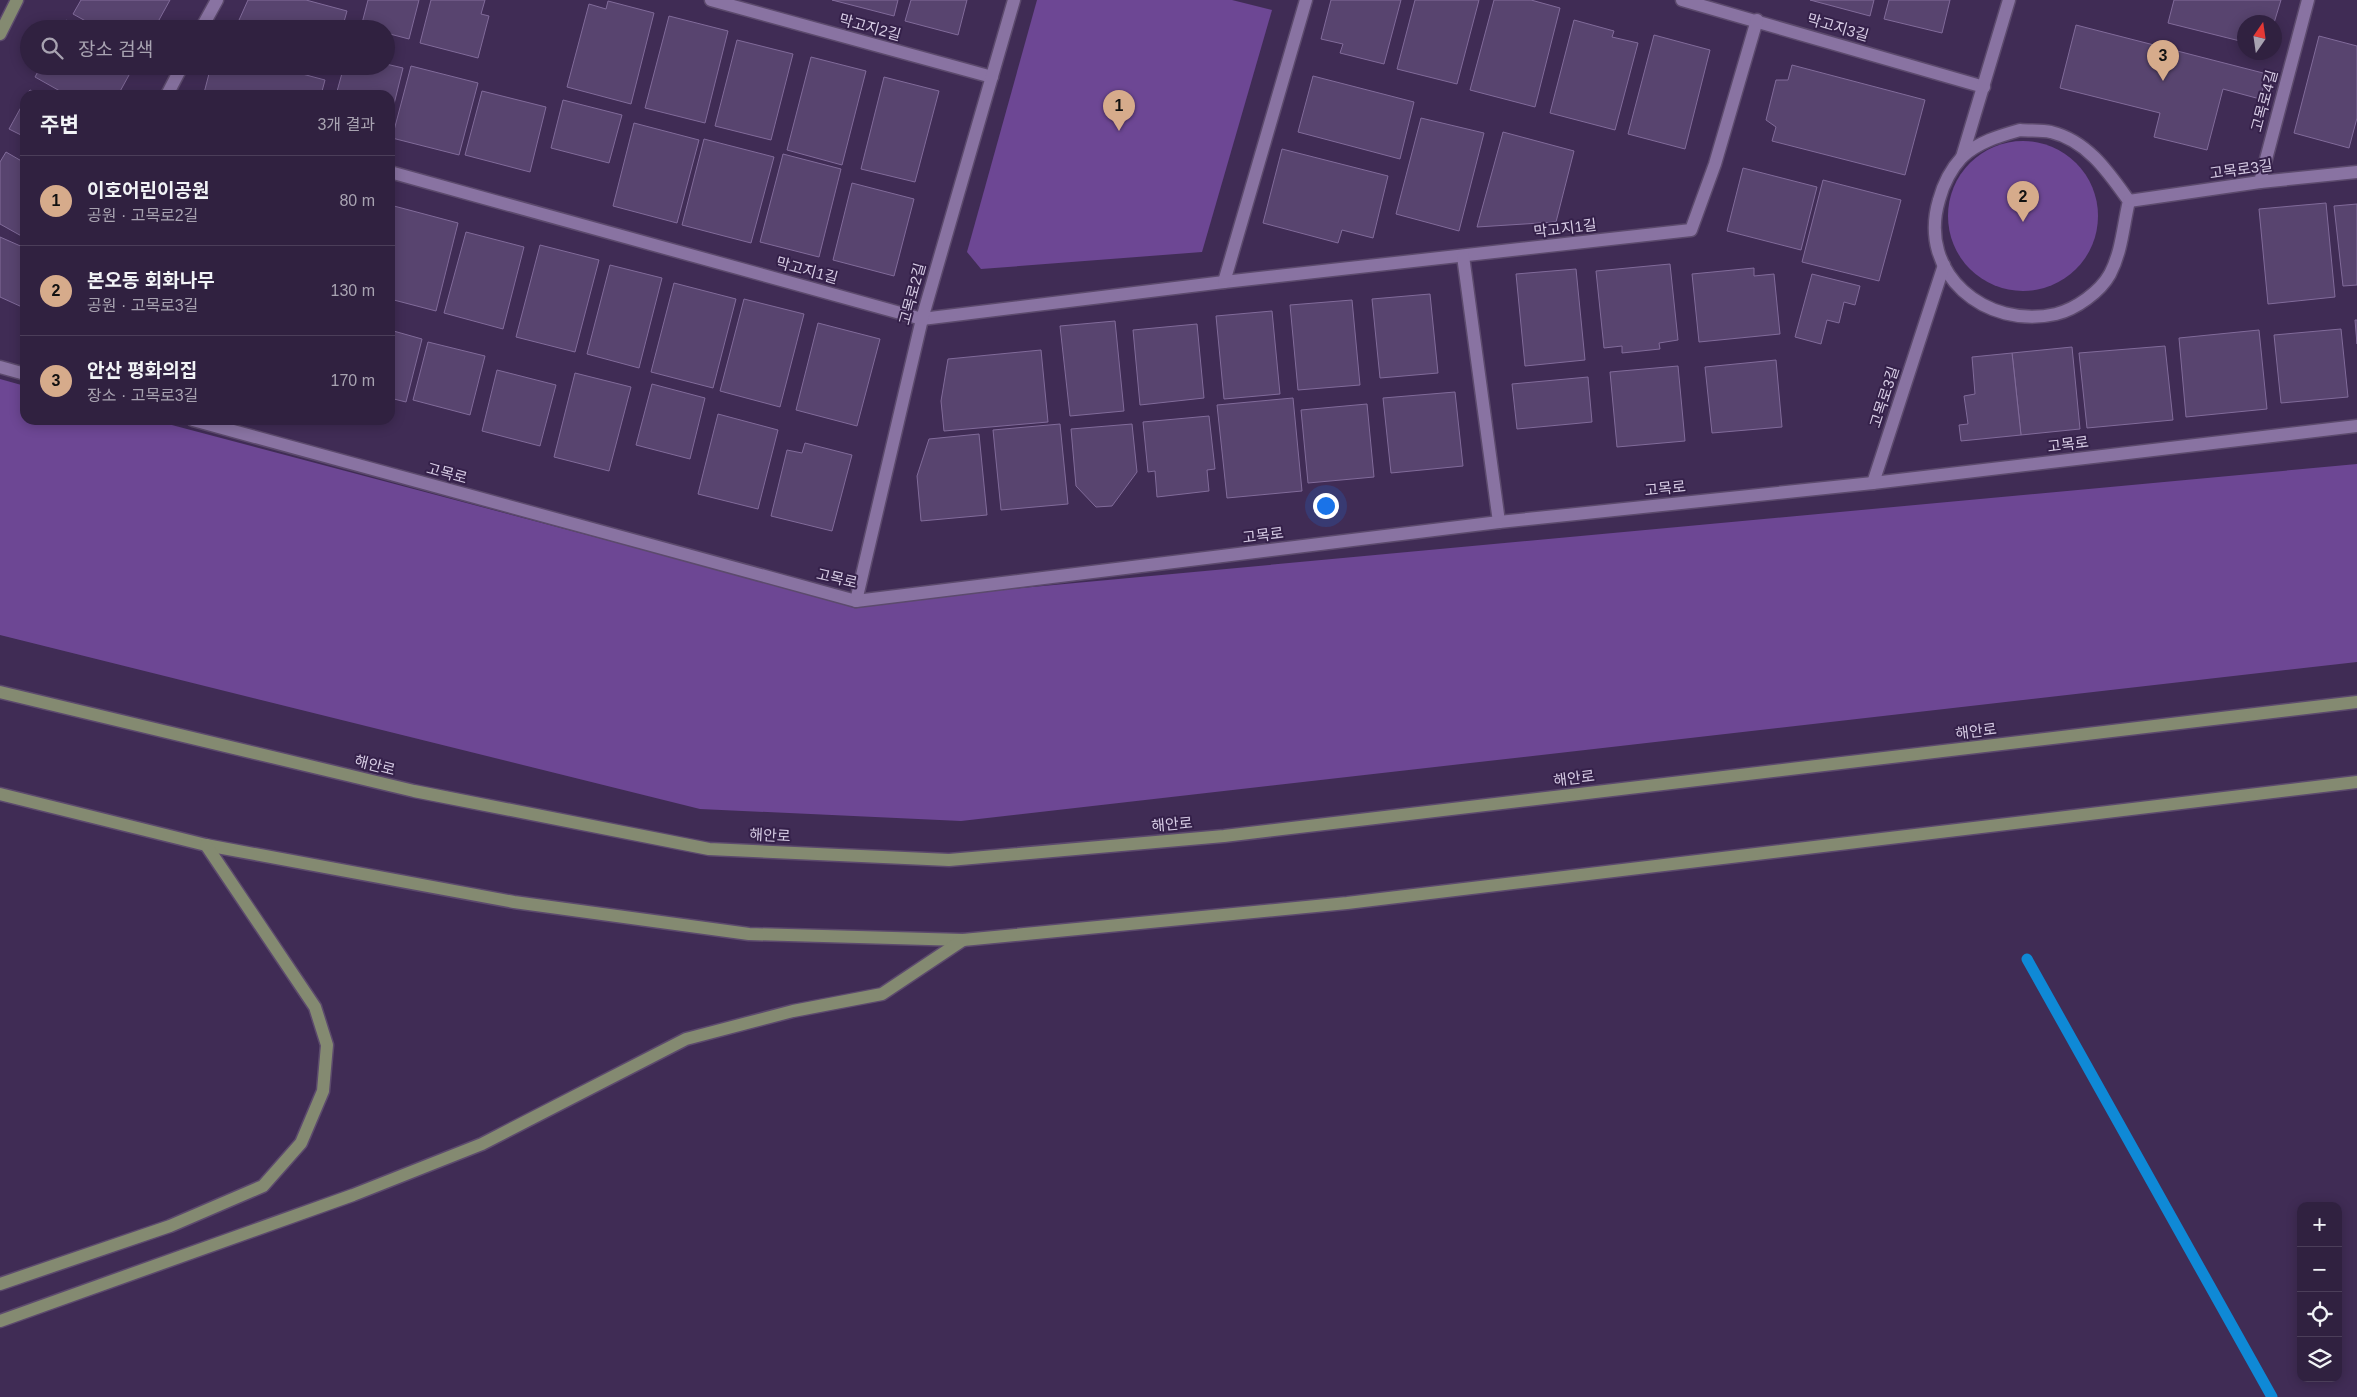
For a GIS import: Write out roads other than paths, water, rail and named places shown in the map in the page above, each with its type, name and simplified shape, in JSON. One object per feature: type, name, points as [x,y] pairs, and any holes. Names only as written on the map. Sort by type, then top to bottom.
[{"type":"main road","points":[[0,34],[18,0]]},
{"type":"main road","name":"해안로","points":[[0,692],[414,791],[709,848],[949,860],[1224,836],[2357,702]]},
{"type":"main road","points":[[0,794],[206,845],[514,902],[750,934],[964,940],[1347,903],[2357,782]]},
{"type":"main road","points":[[0,1284],[170,1226],[263,1186],[302,1143],[323,1091],[327,1045],[315,1007],[206,845]]},
{"type":"main road","points":[[0,1321],[353,1195],[482,1144],[686,1040],[793,1011],[882,994],[964,940]]},
{"type":"street","points":[[206,20],[217,0]]},
{"type":"street","name":"막고지2길","points":[[711,0],[992,76]]},
{"type":"street","name":"고목로2길","points":[[856,601],[922,319],[1014,0]]},
{"type":"street","points":[[1224,282],[1306,0]]},
{"type":"street","name":"막고지3길","points":[[1682,0],[1757,20],[1984,87]]},
{"type":"street","points":[[1962,157],[1989,139],[2020,130],[2051,132],[2080,144],[2104,166],[2129,201],[2121,250],[2109,276],[2090,297],[2066,312],[2038,318],[2009,316],[1983,306],[1960,288],[1944,265],[1934,239],[1936,210],[1943,184],[1962,157],[2008,0]]},
{"type":"street","name":"고목로4길","points":[[2260,182],[2308,0]]},
{"type":"street","name":"막고지1길","points":[[395,173],[922,319],[1224,282],[1691,230],[1714,164],[1757,20]]},
{"type":"street","points":[[169,90],[177,75]]},
{"type":"street","name":"고목로3길","points":[[2129,201],[2260,182],[2357,172]]},
{"type":"street","points":[[1463,256],[1499,522]]},
{"type":"street","name":"고목로3길","points":[[1873,483],[1944,265]]},
{"type":"street","points":[[0,367],[20,372]]},
{"type":"street","name":"고목로","points":[[210,425],[856,601],[1499,522],[1873,483],[2357,426]]},
{"type":"waterway","points":[[2027,959],[2272,1397]]},
{"type":"place","name":"안산 평화의집","points":[[2163,81]]},
{"type":"place","name":"이호어린이공원","points":[[1119,131]]},
{"type":"place","name":"본오동 회화나무","points":[[2023,222]]}]
